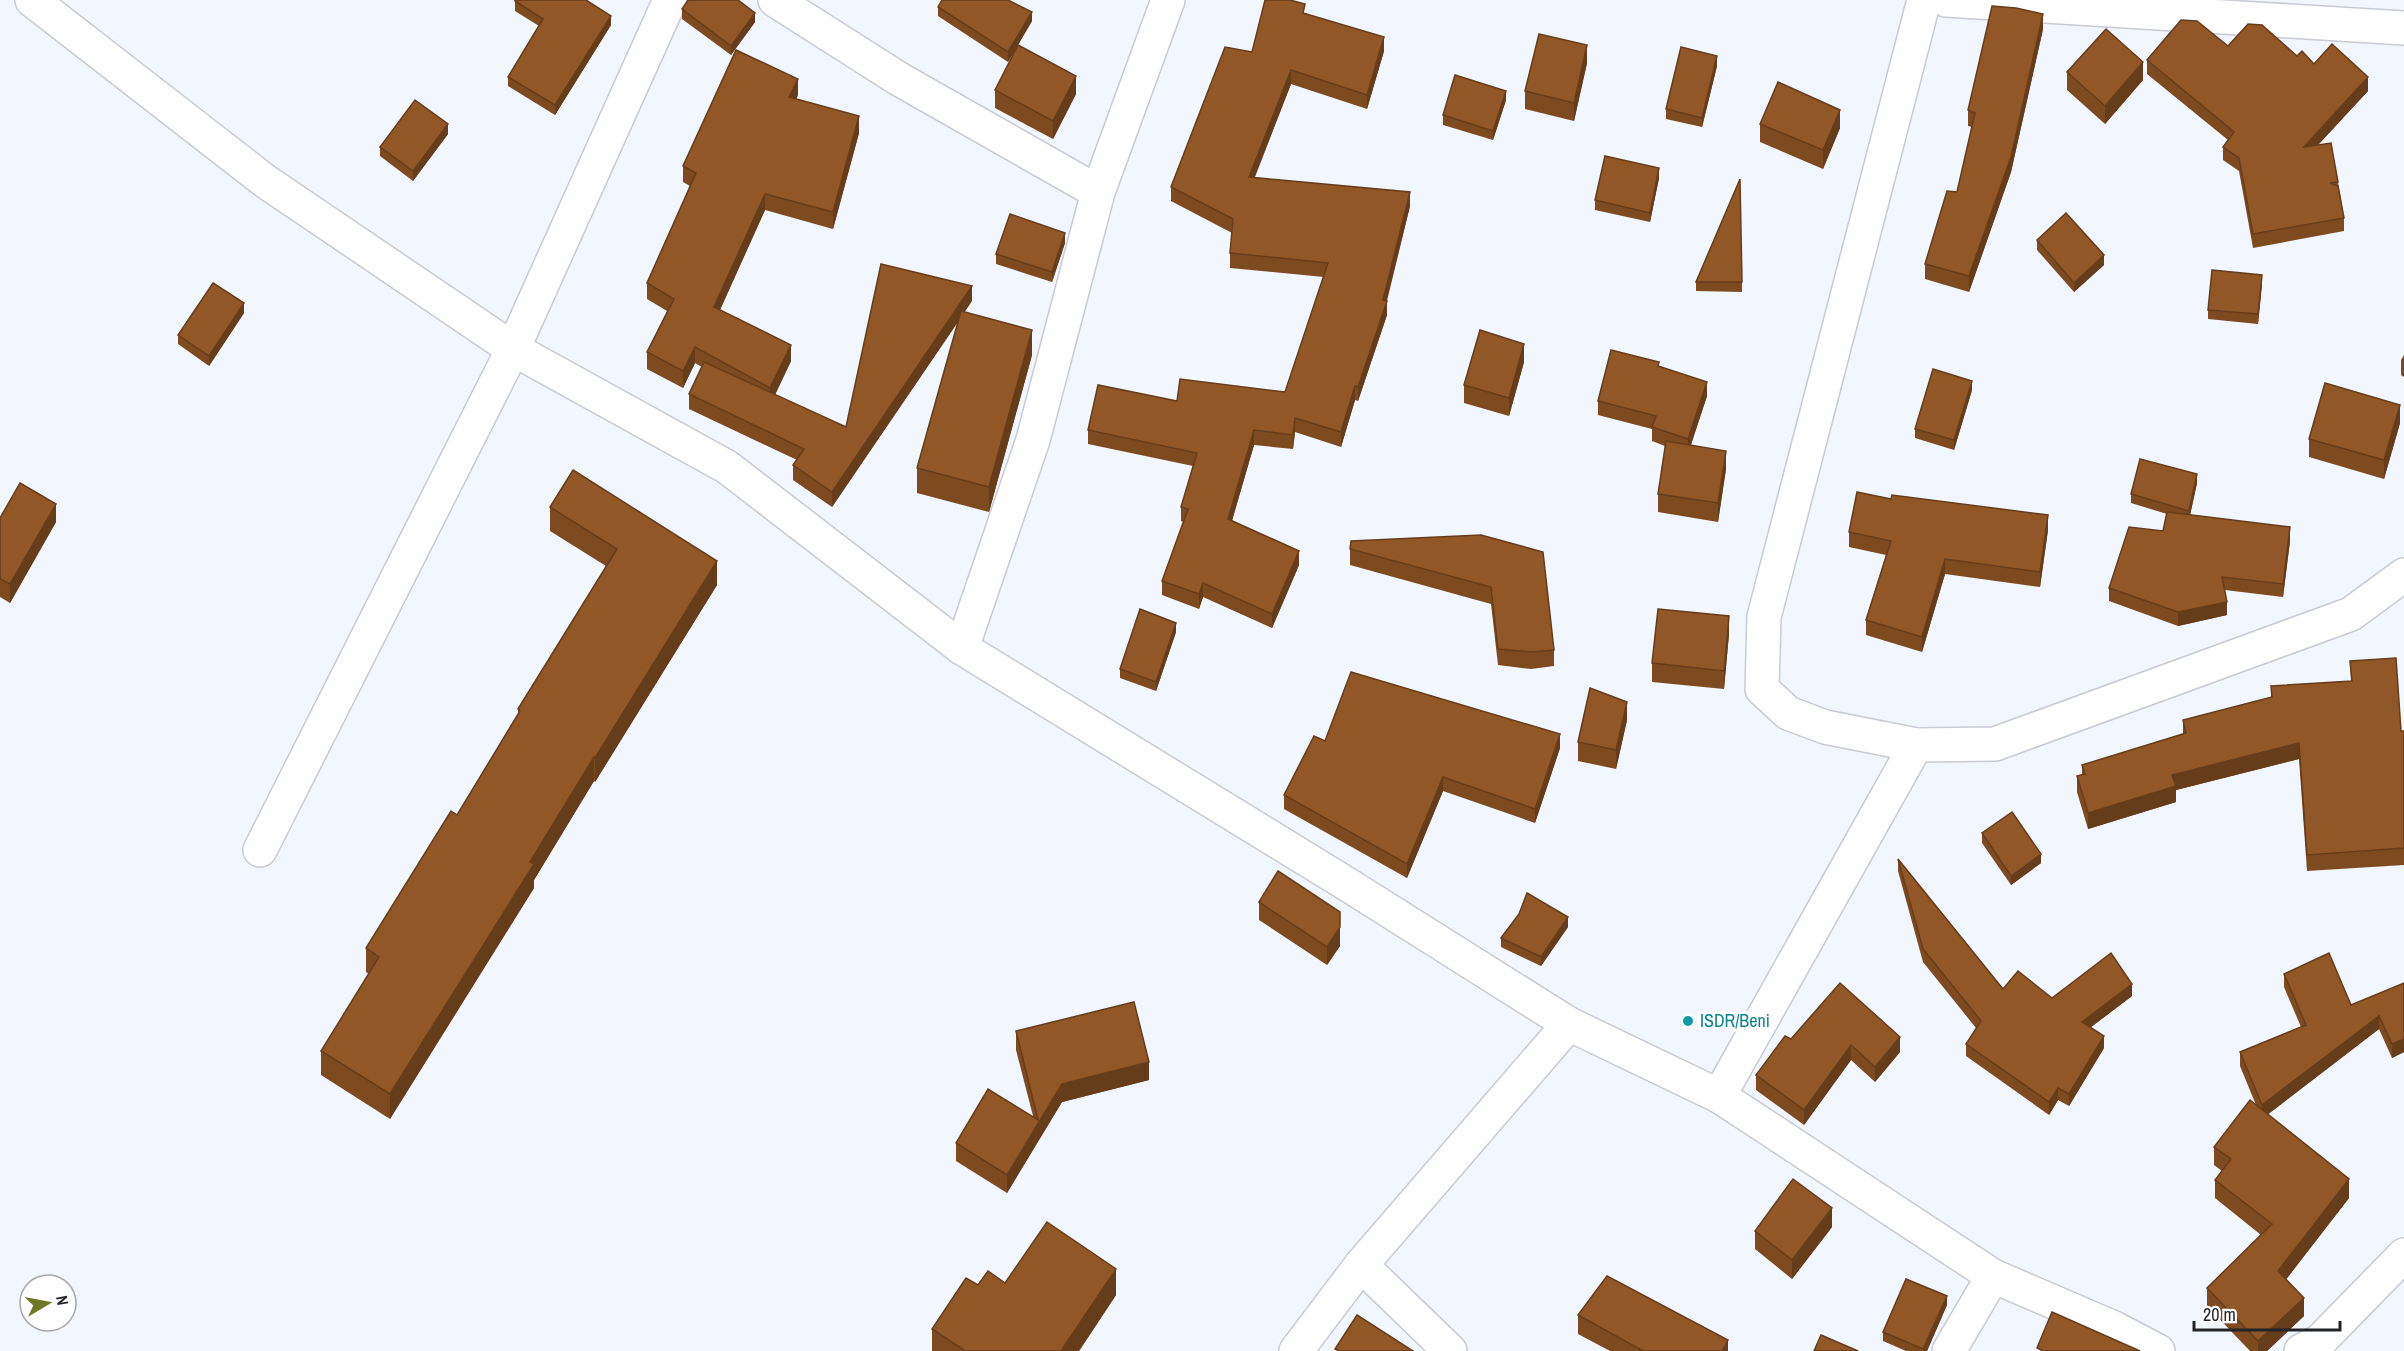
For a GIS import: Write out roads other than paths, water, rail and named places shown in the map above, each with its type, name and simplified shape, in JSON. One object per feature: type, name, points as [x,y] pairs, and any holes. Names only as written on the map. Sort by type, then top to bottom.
[{"type":"street","points":[[32,0],[265,181],[513,349],[728,467],[962,648],[1350,886],[1569,1024],[1719,1096],[1994,1276],[2114,1328],[2158,1351]]},
{"type":"street","points":[[260,850],[513,349],[670,0]]},
{"type":"street","points":[[775,0],[899,79],[1098,192]]},
{"type":"street","points":[[962,648],[1033,441],[1098,192],[1168,0]]},
{"type":"street","points":[[1924,0],[1764,617],[1762,689],[1788,713],[1825,727],[1916,745],[1995,744],[2351,614],[2404,575]]},
{"type":"street","points":[[1946,0],[2404,28]]},
{"type":"street","points":[[1719,1096],[1916,745]]},
{"type":"street","points":[[1296,1351],[1361,1265],[1569,1024]]},
{"type":"street","points":[[2301,1351],[2320,1341],[2404,1255]]},
{"type":"street","points":[[1361,1265],[1450,1351]]},
{"type":"street","points":[[1949,1351],[1994,1276]]},
{"type":"place","name":"ISDR/Beni","points":[[1688,1021]]}]
